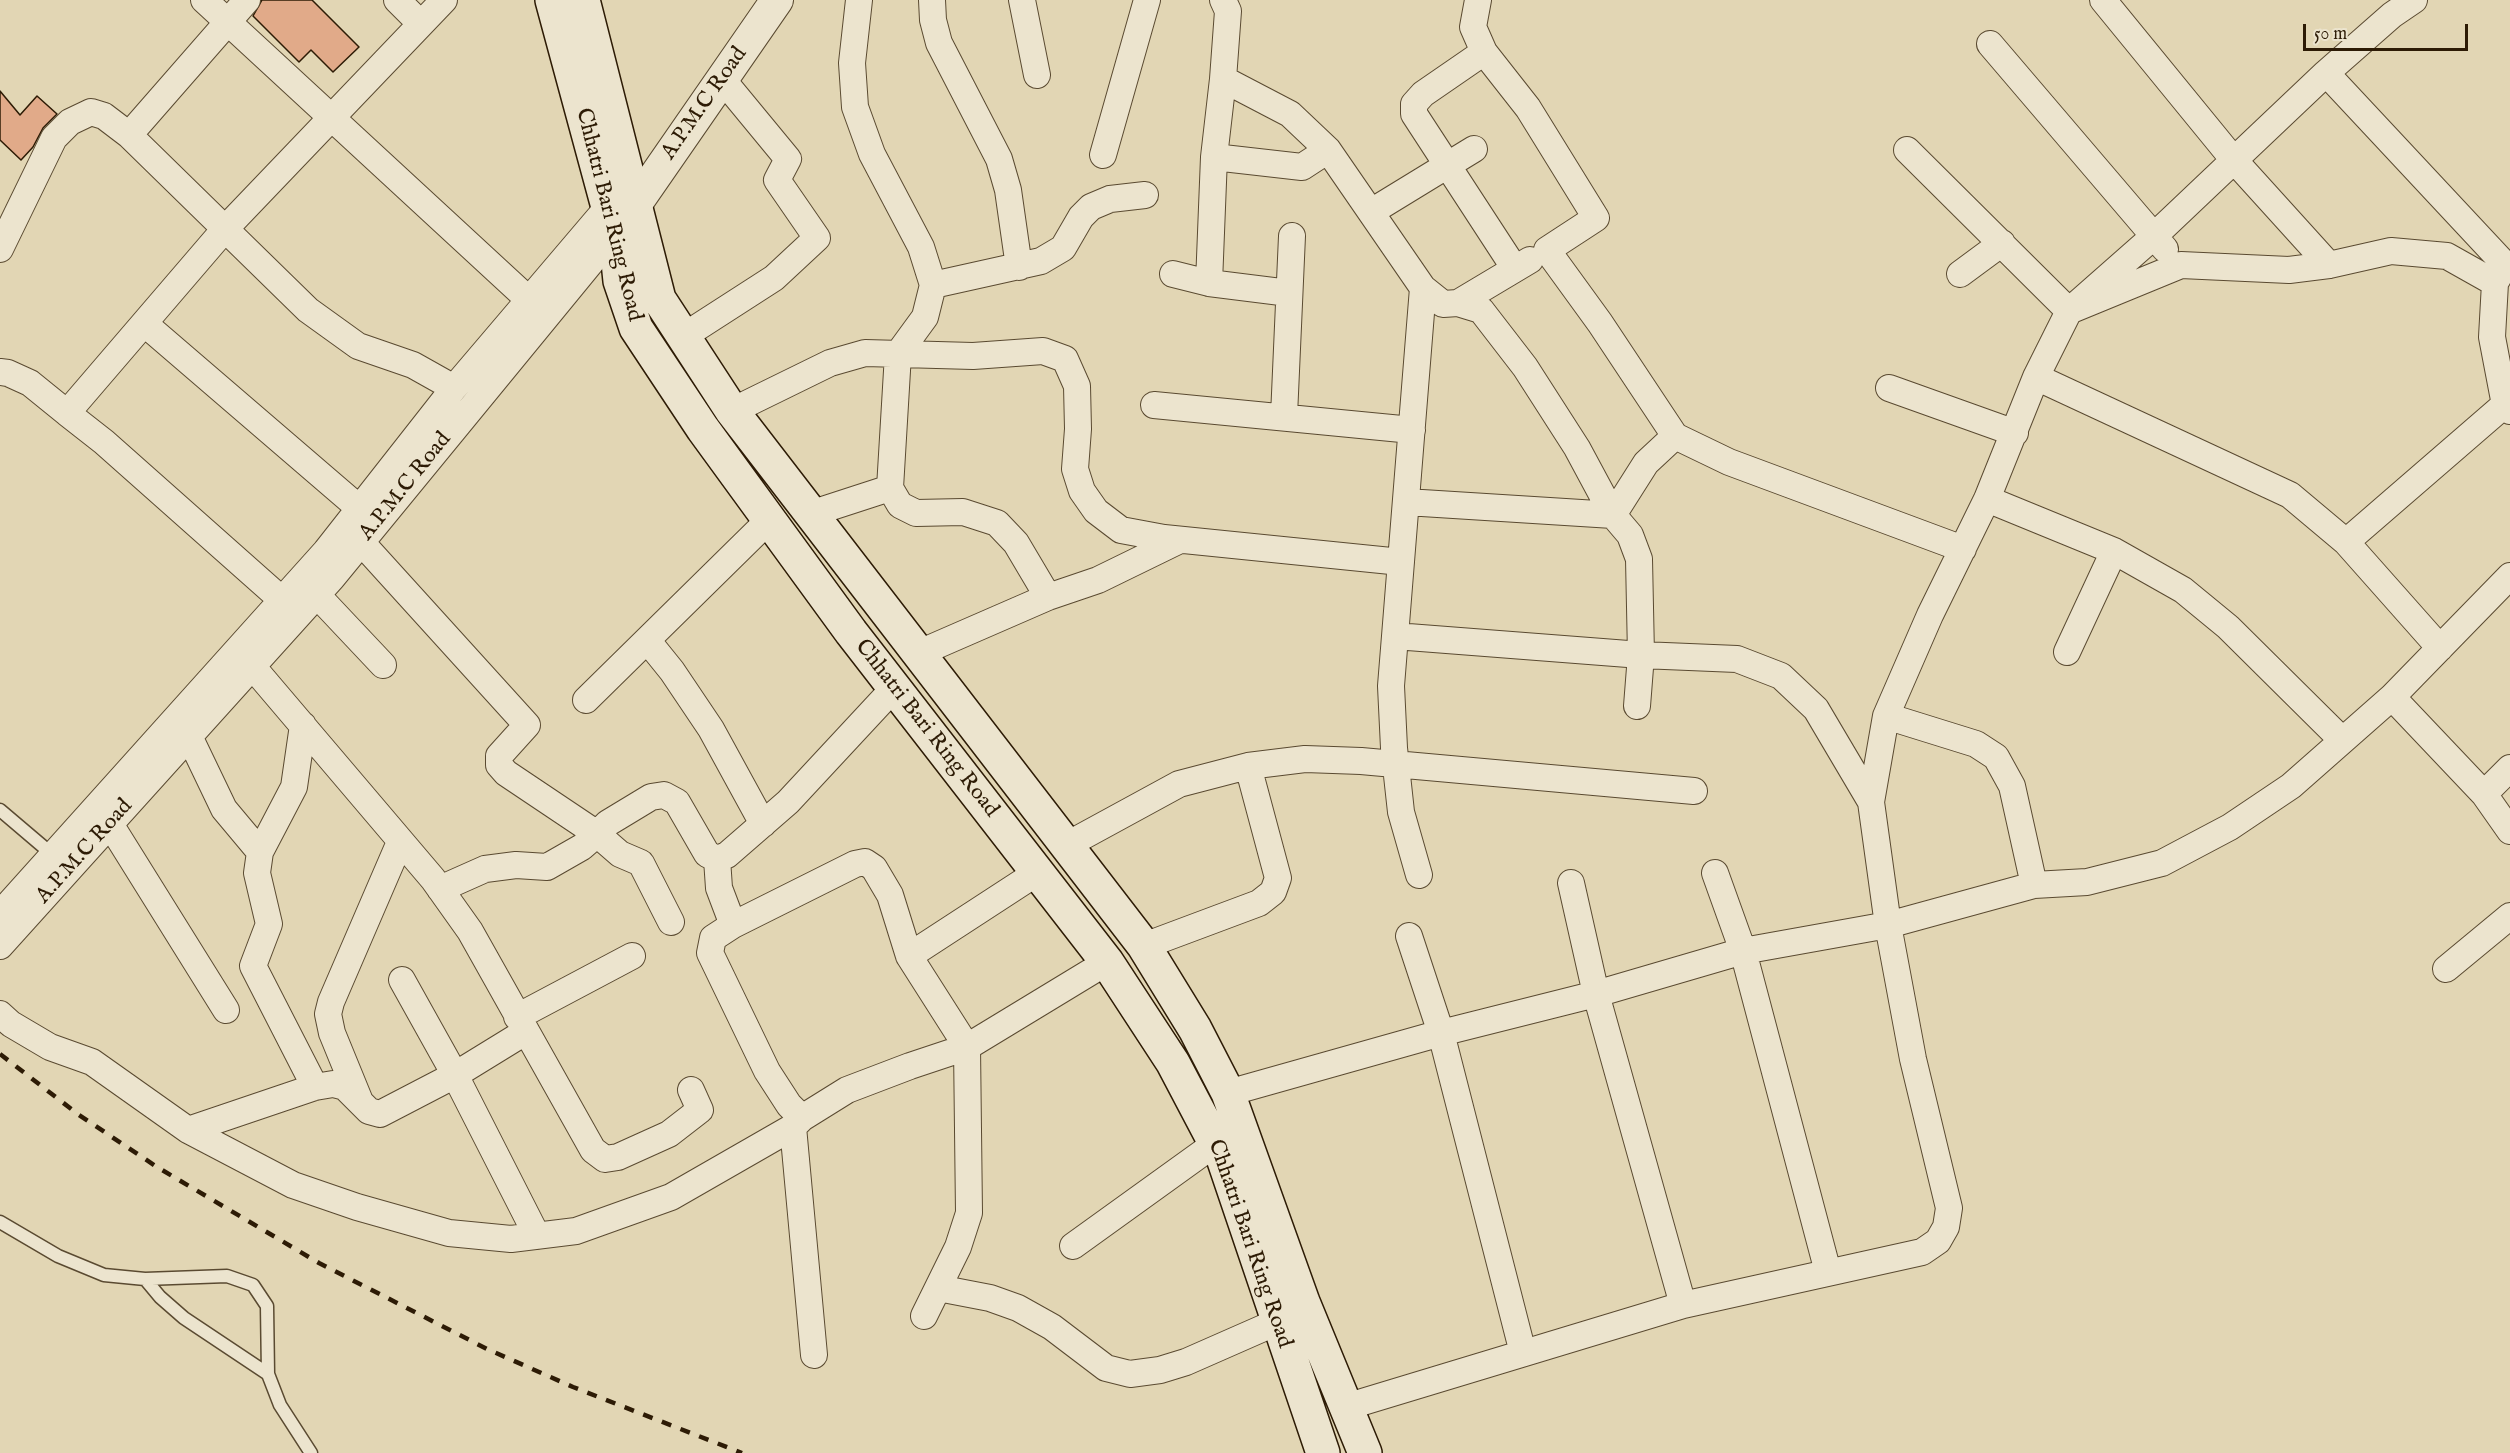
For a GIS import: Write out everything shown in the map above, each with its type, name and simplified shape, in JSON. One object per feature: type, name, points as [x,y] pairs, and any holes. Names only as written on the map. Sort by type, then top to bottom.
[{"type":"main road","name":"Chhatri Bari Ring Road","points":[[552,0],[621,206],[620,281],[636,328],[703,429],[769,520],[894,688],[1107,962],[1173,1063],[1216,1143],[1323,1453]]},
{"type":"main road","points":[[584,0],[621,206],[658,299],[732,411],[1144,946],[1195,1029],[1228,1093],[1303,1302],[1365,1453]]},
{"type":"street","points":[[204,0],[529,300]]},
{"type":"street","points":[[129,135],[247,0]]},
{"type":"street","points":[[397,0],[421,24]]},
{"type":"street","points":[[67,413],[224,230],[444,0]]},
{"type":"street","name":"A.P.M.C Road","points":[[0,914],[282,600],[359,508],[454,388],[529,300],[621,206],[751,0]]},
{"type":"street","name":"A.P.M.C Road","points":[[0,946],[317,595],[361,542],[722,79],[777,0]]},
{"type":"street","points":[[859,0],[852,63],[855,107],[872,154],[921,247],[933,285],[926,317],[897,354],[890,488],[900,505],[916,513],[963,512],[997,523],[1016,543],[1048,597]]},
{"type":"street","points":[[932,0],[933,20],[939,43],[999,159],[1008,190],[1019,267]]},
{"type":"street","points":[[1022,0],[1037,75]]},
{"type":"street","points":[[1103,154],[1148,0]]},
{"type":"street","points":[[1209,283],[1214,157],[1228,11],[1223,0]]},
{"type":"street","points":[[1458,303],[1596,218],[1528,108],[1484,52],[1473,27],[1478,0]]},
{"type":"street","points":[[2103,0],[2233,159],[2329,265]]},
{"type":"street","points":[[1346,1407],[1683,1305],[1922,1252],[1938,1241],[1946,1227],[1949,1208],[1913,1059],[1888,925],[1871,802],[1886,716],[1930,615],[1988,499],[2036,377],[2069,311],[2153,237],[2326,73],[2392,15],[2414,0]]},
{"type":"street","points":[[1990,44],[2153,237],[2181,265]]},
{"type":"street","points":[[1484,52],[1423,93],[1414,104],[1418,122],[1515,269]]},
{"type":"street","points":[[2326,73],[2505,269]]},
{"type":"street","points":[[684,336],[774,278],[817,238],[777,180],[788,159],[722,79]]},
{"type":"street","points":[[1223,80],[1290,114],[1328,150],[1424,288],[1443,304],[1458,303],[1481,310],[1525,367],[1577,448],[1613,515],[1630,535],[1639,559],[1641,655],[1637,706]]},
{"type":"street","points":[[0,249],[54,138],[70,122],[91,112],[104,116],[129,135],[308,310],[358,346],[413,365],[454,388]]},
{"type":"street","points":[[1371,212],[1474,149]]},
{"type":"street","points":[[1214,157],[1302,167],[1328,150]]},
{"type":"street","points":[[1907,150],[2069,311]]},
{"type":"street","points":[[933,285],[1041,261],[1063,248],[1081,218],[1091,207],[1110,199],[1145,195]]},
{"type":"street","points":[[1284,416],[1292,236]]},
{"type":"street","points":[[1960,274],[2002,243]]},
{"type":"street","points":[[1547,250],[1600,322],[1676,436],[1729,462],[1963,549]]},
{"type":"street","points":[[2069,311],[2181,265],[2289,270],[2329,265],[2391,251],[2447,256],[2505,269]]},
{"type":"street","points":[[2346,542],[2508,405],[2492,337],[2505,269]]},
{"type":"street","points":[[1173,274],[1209,283],[1289,293]]},
{"type":"street","points":[[1419,875],[1401,812],[1391,712],[1395,636],[1424,288]]},
{"type":"street","points":[[145,324],[359,508]]},
{"type":"street","points":[[732,411],[830,363],[865,353],[973,356],[1043,351],[1065,359],[1077,386],[1078,429],[1075,469],[1082,491],[1096,511],[1121,530],[1180,540],[1401,562]]},
{"type":"street","points":[[0,372],[8,372],[30,383],[104,442],[282,600]]},
{"type":"street","points":[[2036,377],[2290,495],[2346,542],[2440,648]]},
{"type":"street","points":[[1888,388],[2015,433]]},
{"type":"street","points":[[1154,405],[1412,430]]},
{"type":"street","points":[[1613,515],[1646,463],[1676,436]]},
{"type":"street","points":[[810,514],[890,488]]},
{"type":"street","points":[[1988,499],[2114,551],[2183,590],[2228,627],[2341,739]]},
{"type":"street","points":[[1406,502],[1613,515]]},
{"type":"street","points":[[585,700],[769,520]]},
{"type":"street","points":[[917,654],[1048,597],[1098,580],[1180,540]]},
{"type":"street","points":[[361,542],[527,725],[499,756],[499,765],[506,773],[597,834],[620,854],[641,863],[671,922]]},
{"type":"street","points":[[2067,652],[2114,551]]},
{"type":"street","points":[[1228,1093],[1441,1033],[1596,994],[1743,951],[1888,925],[2034,885],[2087,882],[2162,863],[2230,827],[2291,786],[2341,739],[2392,697],[2507,585]]},
{"type":"street","points":[[317,595],[383,665]]},
{"type":"street","points":[[1395,636],[1641,655],[1737,659],[1781,676],[1816,710],[1871,802]]},
{"type":"street","points":[[647,640],[672,670],[711,729],[763,824]]},
{"type":"street","points":[[252,666],[440,889],[470,931],[593,1150],[605,1158],[618,1157],[669,1134],[700,1110],[691,1090]]},
{"type":"street","points":[[440,889],[484,869],[516,865],[547,867],[568,856],[608,823],[651,797],[664,795],[677,802],[707,854],[717,859],[727,855],[813,776],[894,688]]},
{"type":"street","points":[[2392,697],[2484,794],[2510,831]]},
{"type":"street","points":[[1886,716],[1976,744],[1996,757],[2012,786],[2034,885]]},
{"type":"street","points":[[303,725],[294,787],[260,852],[257,873],[269,924],[253,966],[315,1087]]},
{"type":"street","points":[[189,736],[224,809],[260,852]]},
{"type":"street","points":[[1066,845],[1179,784],[1248,766],[1305,759],[1695,791]]},
{"type":"street","points":[[1144,946],[1259,903],[1273,892],[1278,878],[1248,766]]},
{"type":"street","points":[[2484,794],[2510,768]]},
{"type":"street","points":[[110,824],[226,1010]]},
{"type":"street","points":[[358,1100],[332,1033],[328,1014],[331,1002],[400,842]]},
{"type":"street","points":[[717,859],[719,888],[733,925]]},
{"type":"street","points":[[814,1355],[798,1122],[767,1071],[710,953],[713,938],[733,925],[855,864],[865,862],[874,868],[890,896],[909,956],[967,1047],[969,1213],[958,1247],[924,1316]]},
{"type":"street","points":[[909,956],[1038,872]]},
{"type":"street","points":[[1715,873],[1743,951],[1828,1272]]},
{"type":"street","points":[[1571,884],[1596,994],[1683,1305]]},
{"type":"street","points":[[2446,969],[2508,922]]},
{"type":"street","points":[[1409,936],[1441,1033],[1523,1353]]},
{"type":"street","points":[[188,1130],[315,1087],[333,1084],[345,1087],[369,1111],[380,1114],[455,1075],[521,1024],[632,956]]},
{"type":"street","points":[[0,1014],[11,1024],[50,1047],[92,1062],[188,1130],[293,1185],[357,1207],[449,1233],[511,1239],[576,1231],[671,1197],[798,1122],[847,1090],[967,1047],[1107,962]]},
{"type":"street","points":[[402,980],[455,1075],[537,1236]]},
{"type":"street","points":[[1073,1246],[1216,1143]]},
{"type":"street","points":[[938,1288],[990,1298],[1018,1308],[1052,1327],[1106,1368],[1130,1374],[1160,1370],[1186,1362],[1277,1322]]},
{"type":"lane","points":[[0,810],[53,855]]},
{"type":"lane","points":[[0,1222],[58,1256],[104,1275],[145,1279],[227,1276],[253,1286],[267,1306],[268,1374],[280,1405],[311,1453]]},
{"type":"lane","points":[[145,1279],[160,1297],[184,1318],[268,1374]]},
{"type":"building","points":[[262,0],[312,0],[359,47],[333,72],[311,50],[299,62],[253,16]]},
{"type":"building","points":[[0,91],[20,115],[37,96],[57,114],[43,128],[33,147],[21,160],[0,140]]},
{"type":"railway","points":[[0,1054],[79,1115],[157,1167],[319,1263],[487,1349],[573,1387],[742,1453]]}]
